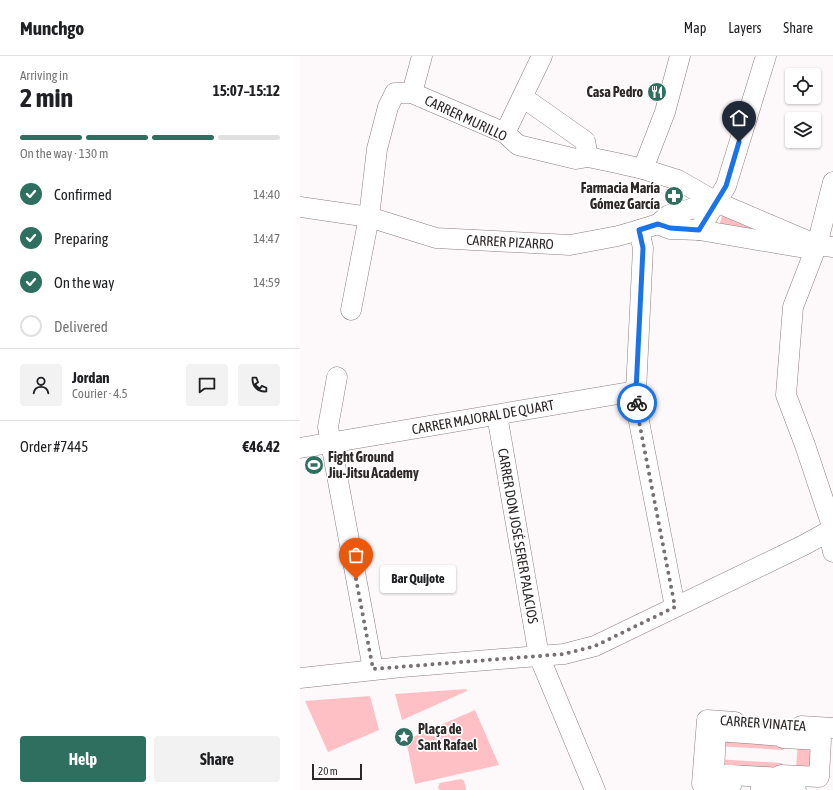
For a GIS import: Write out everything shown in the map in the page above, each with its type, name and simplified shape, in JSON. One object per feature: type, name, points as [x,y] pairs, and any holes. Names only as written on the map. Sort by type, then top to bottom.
[{"type":"street","points":[[351,310],[369,218],[377,149],[388,107],[395,94],[412,93],[422,56]]},
{"type":"street","points":[[505,133],[542,56]]},
{"type":"street","points":[[643,169],[665,112],[680,56]]},
{"type":"street","points":[[699,230],[726,186],[766,56]]},
{"type":"street","name":"CARRER MURILLO","points":[[412,93],[505,133],[518,145],[576,159],[588,157],[643,169],[678,180],[716,202],[822,247]]},
{"type":"street","points":[[522,99],[531,103],[585,142],[588,157]]},
{"type":"street","points":[[833,182],[822,247],[793,308],[786,395],[805,444],[832,530],[833,552]]},
{"type":"street","name":"CARRER PIZARRO","points":[[300,207],[369,218],[436,238],[570,244],[618,236],[639,230],[658,224],[669,215],[716,202]]},
{"type":"street","points":[[658,224],[670,228],[699,230],[822,247]]},
{"type":"street","points":[[639,230],[643,248],[636,391],[637,411],[675,607]]},
{"type":"street","points":[[337,377],[328,427],[373,669]]},
{"type":"street","name":"CARRER MAJORAL DE QUART","points":[[300,448],[331,444],[636,391]]},
{"type":"street","name":"CARRER DON JOSÉ SERER PALACIOS","points":[[497,415],[539,656],[596,790]]},
{"type":"street","points":[[300,678],[373,669],[564,654],[595,646],[832,530]]},
{"type":"street","name":"CARRER VINATEA","points":[[796,790],[702,784],[707,720],[827,734]]},
{"type":"street","points":[[716,731],[784,736],[783,738],[827,734],[819,777],[781,775],[781,778],[714,774],[716,731]]},
{"type":"shaded area","points":[[723,212],[782,236],[719,226]]},
{"type":"shaded area","points":[[466,689],[467,691],[402,720],[395,694]]},
{"type":"shaded area","points":[[370,696],[379,730],[328,752],[305,701]]},
{"type":"shaded area","points":[[475,710],[499,765],[415,784],[406,740]]},
{"type":"shaded area","points":[[716,731],[783,736],[783,750],[716,746]]},
{"type":"shaded area","points":[[798,738],[821,740],[819,772],[796,770]]},
{"type":"shaded area","points":[[715,759],[782,763],[781,778],[714,774]]},
{"type":"shaded area","points":[[461,779],[464,781],[466,790],[439,790],[438,787],[440,783]]},
{"type":"way so far","points":[[356,579],[373,669],[564,654],[595,646],[675,607],[637,411],[637,403]]},
{"type":"place","name":"Casa Pedro","points":[[657,92]]},
{"type":"place","name":"Farmacia María Gómez García","points":[[674,196]]},
{"type":"place","name":"Fight Ground Jiu-Jitsu Academy","points":[[314,465]]},
{"type":"place","name":"Bar Quijote","points":[[356,579]]},
{"type":"place","name":"Plaça de Sant Rafael","points":[[404,737]]},
{"type":"route","points":[[637,403],[636,391],[643,248],[639,230],[658,224],[670,228],[699,230],[726,186],[739,142]]}]
